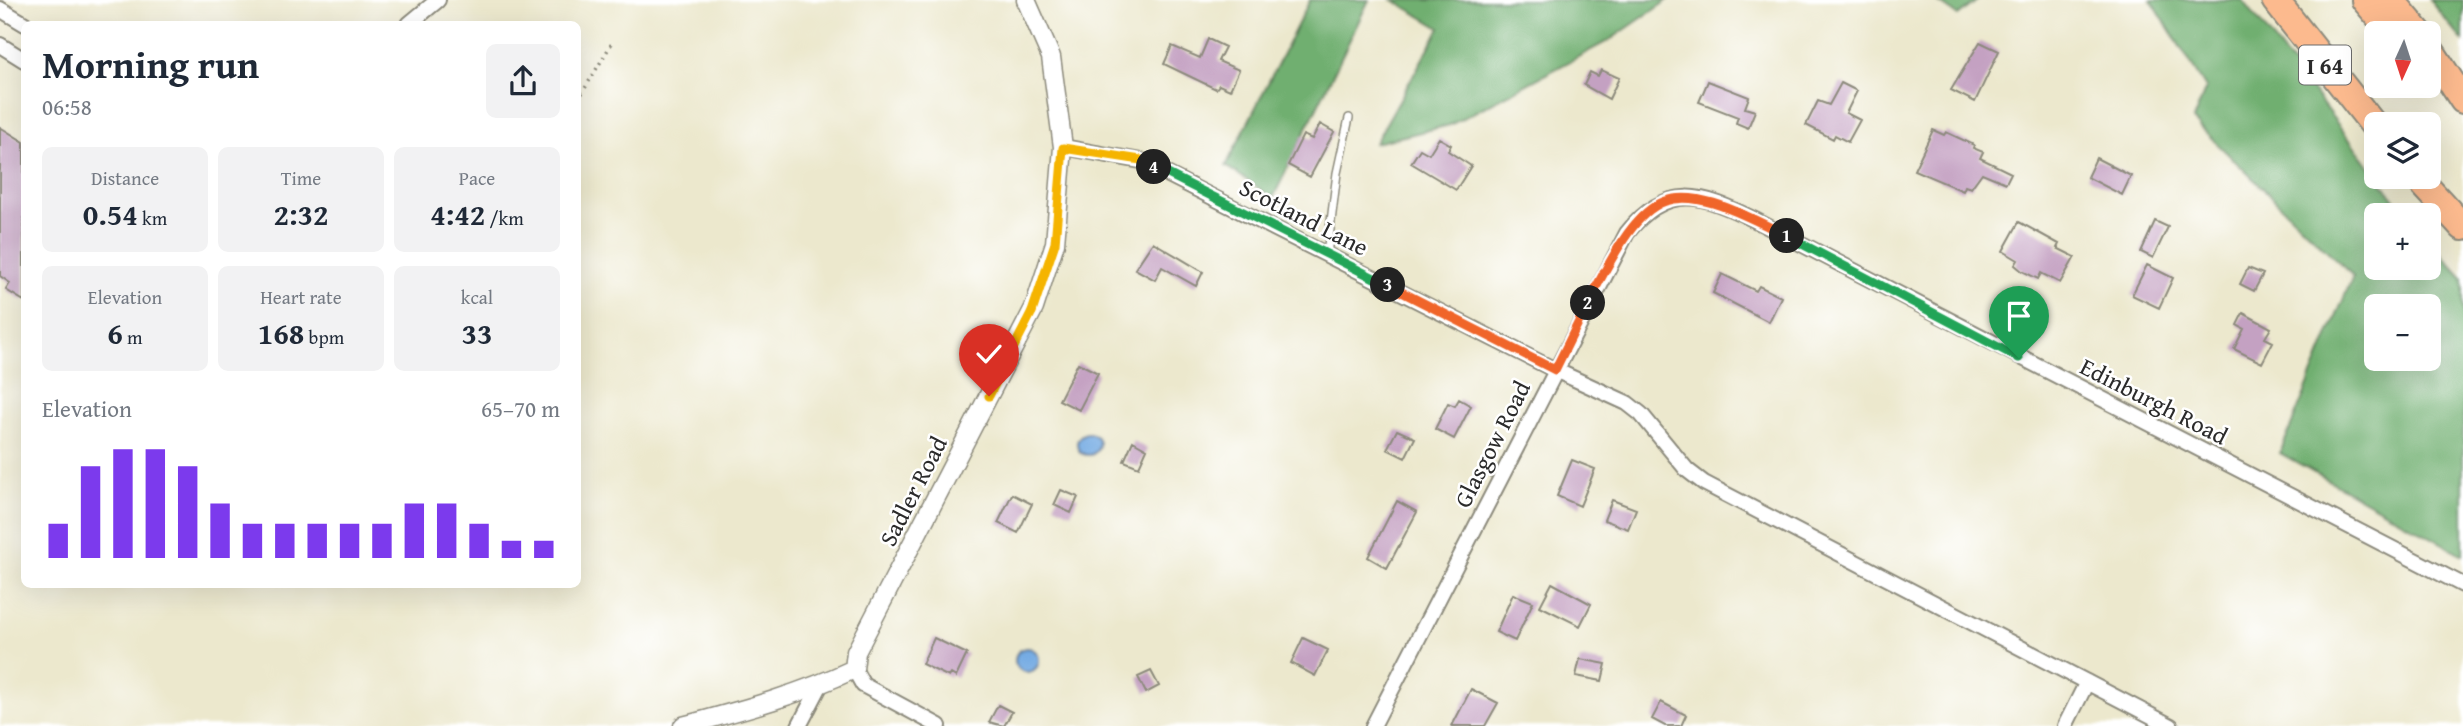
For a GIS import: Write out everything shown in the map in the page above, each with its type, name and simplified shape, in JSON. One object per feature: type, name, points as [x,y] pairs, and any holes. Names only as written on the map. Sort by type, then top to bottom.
[{"type":"highway","name":"I 64","points":[[2275,0],[2364,113]]},
{"type":"highway","points":[[2365,0],[2383,21]]},
{"type":"highway","points":[[2391,0],[2408,21]]},
{"type":"highway","points":[[2441,66],[2463,100]]},
{"type":"highway","points":[[2441,86],[2463,111]]},
{"type":"highway","points":[[2428,189],[2463,227]]},
{"type":"street","points":[[413,21],[438,0]]},
{"type":"street","name":"Sadler Road","points":[[854,669],[856,652],[1034,308],[1055,243],[1063,148],[1051,57],[1026,0]]},
{"type":"street","points":[[0,9],[21,22]]},
{"type":"street","points":[[0,45],[21,58]]},
{"type":"street","name":"Scotland Lane","points":[[1063,148],[1141,160],[1555,370],[1627,403],[1642,414],[1687,471],[1704,483],[2171,726]]},
{"type":"street","name":"Glasgow Road","points":[[1373,726],[1627,233],[1642,214],[1670,198]]},
{"type":"street","name":"Edinburgh Road","points":[[1670,198],[1701,198],[1755,220],[2463,585]]},
{"type":"street","points":[[683,726],[820,686],[854,669],[858,680],[870,690],[939,726]]},
{"type":"street","points":[[2066,726],[2087,682]]},
{"type":"street","points":[[799,726],[820,686]]},
{"type":"lane","points":[[1327,254],[1335,185],[1349,118]]},
{"type":"path","points":[[581,95],[612,43]]},
{"type":"green space","points":[[1310,0],[1369,0],[1273,198],[1226,166]]},
{"type":"green space","points":[[1393,0],[1668,0],[1610,40],[1450,125],[1375,143],[1440,28]]},
{"type":"green space","points":[[1935,0],[1978,0],[1958,16]]},
{"type":"green space","points":[[2151,0],[2243,0],[2364,159],[2364,189],[2387,189],[2398,203],[2364,203],[2364,280],[2441,280],[2441,253],[2463,278],[2463,555],[2280,453],[2353,276],[2193,120],[2206,88]]},
{"type":"green space","points":[[2429,0],[2463,0],[2463,41]]},
{"type":"water","points":[[1088,433],[1096,436],[1099,444],[1096,452],[1088,455],[1080,452],[1077,444],[1080,436]]},
{"type":"water","points":[[1027,648],[1036,651],[1039,660],[1036,669],[1027,672],[1018,669],[1015,660],[1018,651]]},
{"type":"building","points":[[1208,39],[1225,47],[1218,61],[1239,70],[1230,90],[1219,85],[1216,89],[1164,64],[1172,46],[1200,58]]},
{"type":"building","points":[[1980,42],[1999,51],[1975,102],[1951,90]]},
{"type":"building","points":[[1601,70],[1619,78],[1609,99],[1584,85],[1590,72],[1598,76]]},
{"type":"building","points":[[1708,81],[1749,97],[1745,108],[1755,111],[1748,128],[1736,123],[1738,117],[1699,102]]},
{"type":"building","points":[[1841,83],[1857,91],[1846,113],[1860,120],[1848,142],[1835,135],[1833,139],[1806,125],[1818,101],[1829,105]]},
{"type":"building","points":[[1320,124],[1334,132],[1310,177],[1288,165],[1303,135],[1312,139]]},
{"type":"building","points":[[0,127],[21,140],[21,299],[6,290],[10,283],[0,276]]},
{"type":"building","points":[[1933,130],[1944,135],[1946,132],[1974,145],[1973,148],[1983,152],[1980,158],[2011,173],[2006,183],[1982,173],[1971,188],[1965,186],[1963,191],[1914,170]]},
{"type":"building","points":[[1439,138],[1451,145],[1448,151],[1471,166],[1456,190],[1411,163],[1420,149],[1429,154]]},
{"type":"building","points":[[2096,158],[2131,176],[2122,195],[2087,177]]},
{"type":"building","points":[[2155,221],[2168,227],[2153,258],[2141,252]]},
{"type":"building","points":[[2019,222],[2059,244],[2057,248],[2075,257],[2060,283],[2041,273],[2038,279],[2022,271],[2015,265],[2018,260],[2003,251]]},
{"type":"building","points":[[1153,242],[1203,272],[1196,286],[1162,267],[1155,280],[1135,269]]},
{"type":"building","points":[[2147,265],[2173,278],[2159,308],[2132,295]]},
{"type":"building","points":[[2248,268],[2263,274],[2254,291],[2240,284]]},
{"type":"building","points":[[1722,274],[1756,291],[1759,286],[1781,297],[1769,322],[1713,293]]},
{"type":"building","points":[[2243,313],[2271,328],[2265,338],[2273,342],[2262,363],[2234,349],[2244,329],[2237,325]]},
{"type":"building","points":[[1078,363],[1098,373],[1079,410],[1059,400]]},
{"type":"building","points":[[1459,399],[1471,406],[1454,439],[1435,429],[1448,403],[1455,406]]},
{"type":"building","points":[[1397,430],[1415,438],[1405,458],[1387,449]]},
{"type":"building","points":[[1133,441],[1147,449],[1139,467],[1124,461]]},
{"type":"building","points":[[1572,460],[1595,469],[1580,506],[1557,496]]},
{"type":"building","points":[[1061,490],[1078,497],[1071,513],[1054,505]]},
{"type":"building","points":[[1012,494],[1032,504],[1018,533],[998,523]]},
{"type":"building","points":[[1612,500],[1636,509],[1628,529],[1604,520]]},
{"type":"building","points":[[1397,501],[1417,512],[1387,568],[1368,557]]},
{"type":"building","points":[[1552,583],[1591,604],[1580,626],[1540,606]]},
{"type":"building","points":[[1513,594],[1533,602],[1515,641],[1496,632]]},
{"type":"building","points":[[934,638],[967,654],[956,677],[951,674],[949,677],[922,664]]},
{"type":"building","points":[[1303,638],[1328,650],[1315,676],[1291,663]]},
{"type":"building","points":[[1580,659],[1606,664],[1602,681],[1576,676]]},
{"type":"building","points":[[1151,671],[1159,686],[1146,693],[1138,677]]},
{"type":"building","points":[[1471,689],[1498,703],[1485,726],[1452,726]]},
{"type":"building","points":[[1661,702],[1686,715],[1681,726],[1665,726],[1652,719]]},
{"type":"building","points":[[998,705],[1012,712],[1004,726],[989,722]]},
{"type":"route","points":[[989,396],[1034,308],[1055,243],[1063,148],[1141,160],[1555,370],[1627,233],[1651,206],[1670,198],[1686,196],[1733,209],[2019,358]]}]
